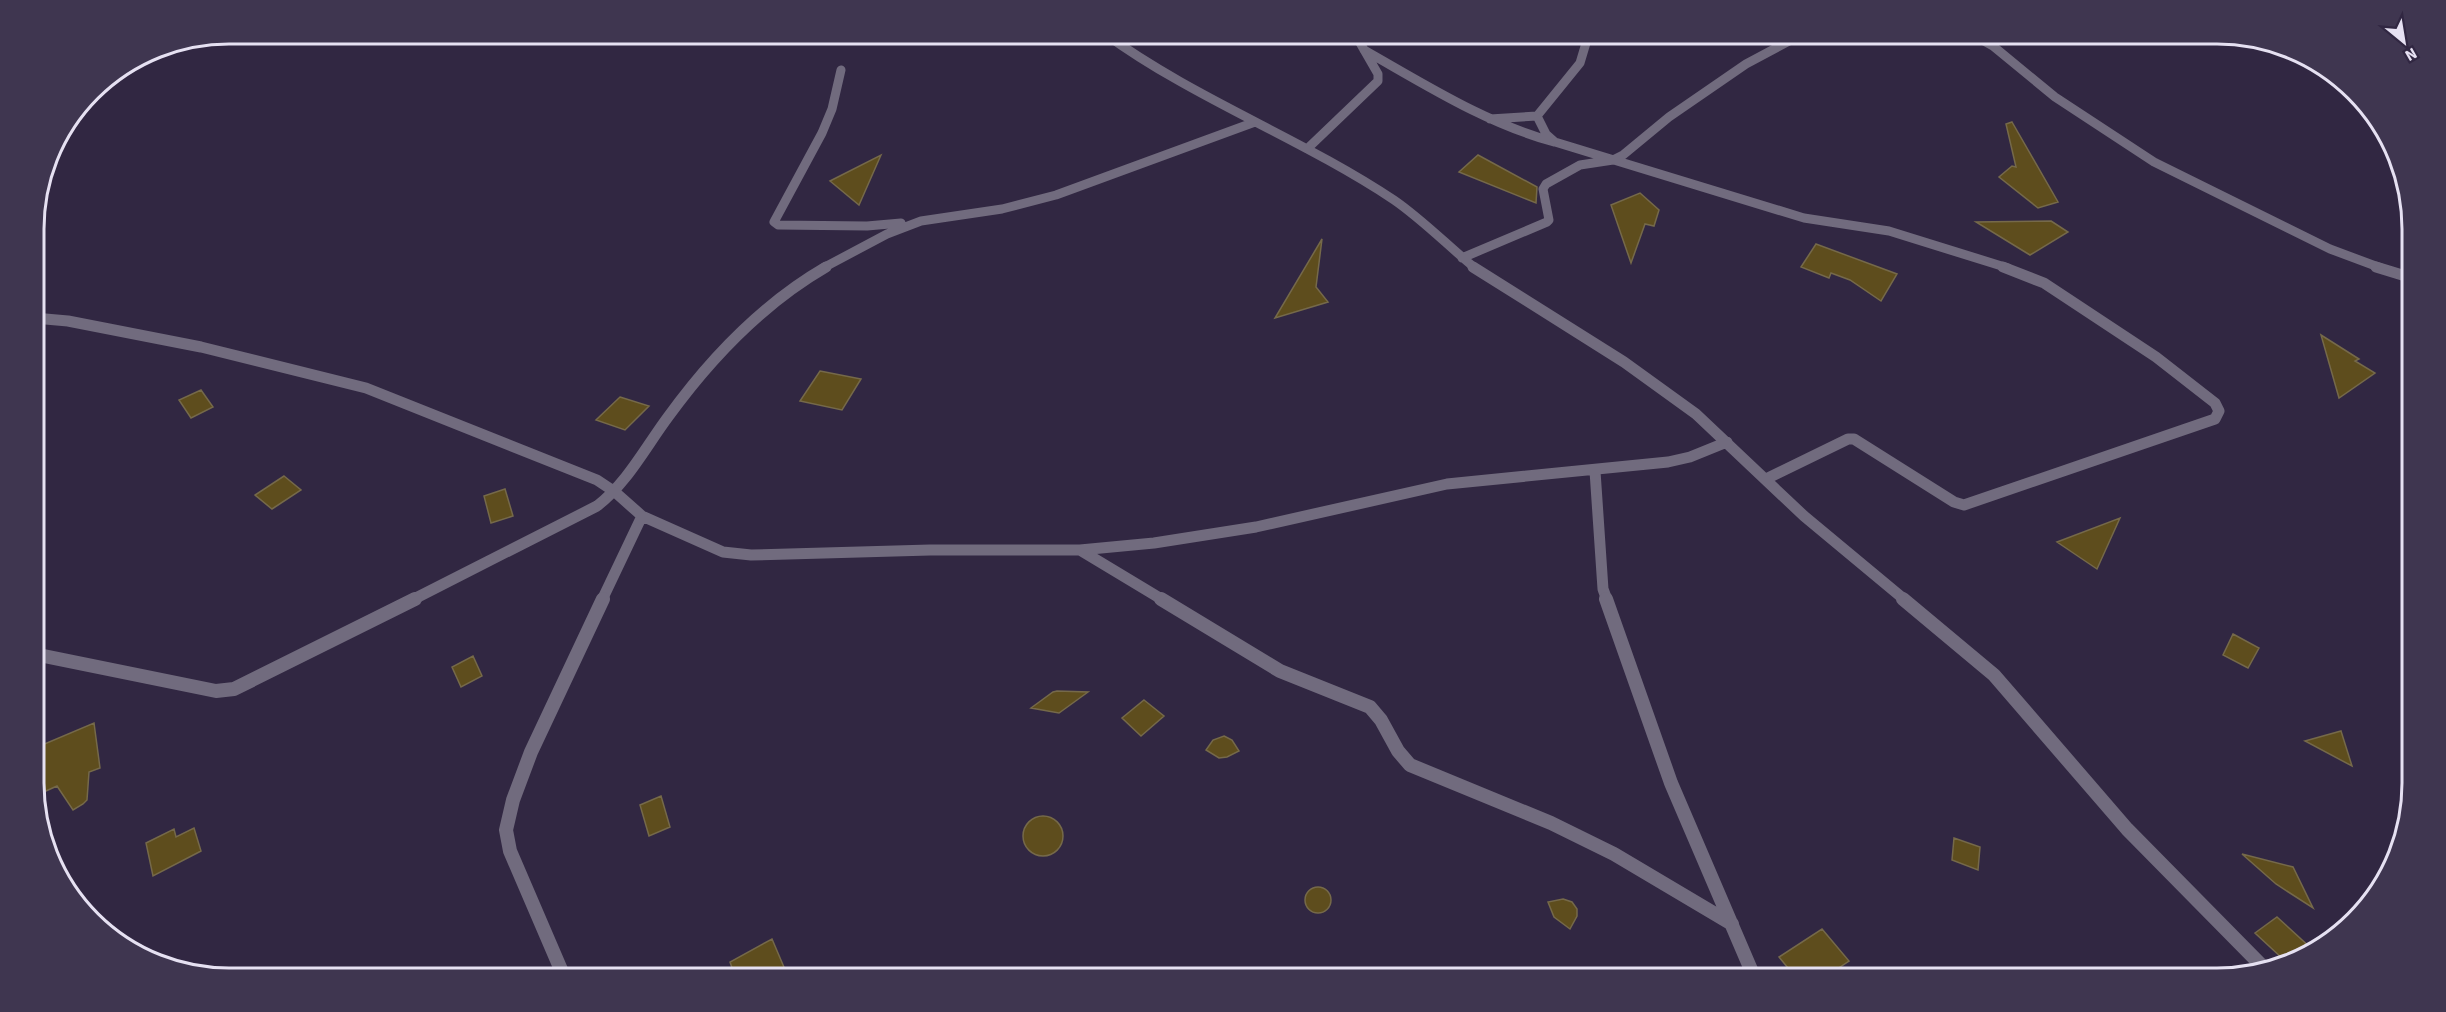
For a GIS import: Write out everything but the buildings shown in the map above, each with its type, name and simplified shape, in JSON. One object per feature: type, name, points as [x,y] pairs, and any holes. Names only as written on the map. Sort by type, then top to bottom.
[{"type":"street","points":[[1118,43],[1141,60],[1307,149],[1395,201],[1462,258],[1508,291],[1624,362],[1696,414],[1804,516],[1994,675],[2127,829],[2260,964]]},
{"type":"street","points":[[1307,149],[1378,81],[1378,74],[1360,43]]},
{"type":"street","points":[[1489,119],[1538,116],[1580,63],[1586,43]]},
{"type":"street","points":[[1462,258],[1547,222],[1549,220],[1543,189],[1546,184],[1580,165],[1613,160],[1623,155],[1669,117],[1746,64],[1785,43]]},
{"type":"street","points":[[1988,43],[2055,97],[2154,162],[2331,249],[2361,262],[2402,275]]},
{"type":"street","points":[[1364,50],[1514,131],[1804,218],[1889,231],[2018,271],[2044,283],[2156,357],[2215,404],[2219,411],[2215,419],[1964,505],[1954,502],[1854,440],[1848,439],[1766,479]]},
{"type":"street","points":[[841,70],[832,109],[822,133],[774,222],[778,225],[867,226],[921,221],[1002,208],[1056,195],[1256,122]]},
{"type":"street","points":[[1538,116],[1546,134],[1555,142]]},
{"type":"street","points":[[44,656],[216,691],[234,689],[254,681],[597,506],[615,492],[669,415],[713,362],[748,326],[803,280],[886,234],[921,221]]},
{"type":"street","points":[[44,319],[68,321],[201,346],[366,388],[597,480],[615,492],[642,516],[723,552],[751,555],[930,550],[1080,550],[1154,543],[1256,527],[1447,484],[1595,471],[1690,457],[1727,442]]},
{"type":"street","points":[[1595,471],[1603,589],[1671,783],[1750,968]]},
{"type":"street","points":[[560,968],[510,850],[506,830],[513,800],[531,752],[642,516]]},
{"type":"street","points":[[1080,550],[1280,671],[1370,707],[1377,713],[1399,755],[1410,765],[1551,823],[1614,854],[1732,924]]}]
